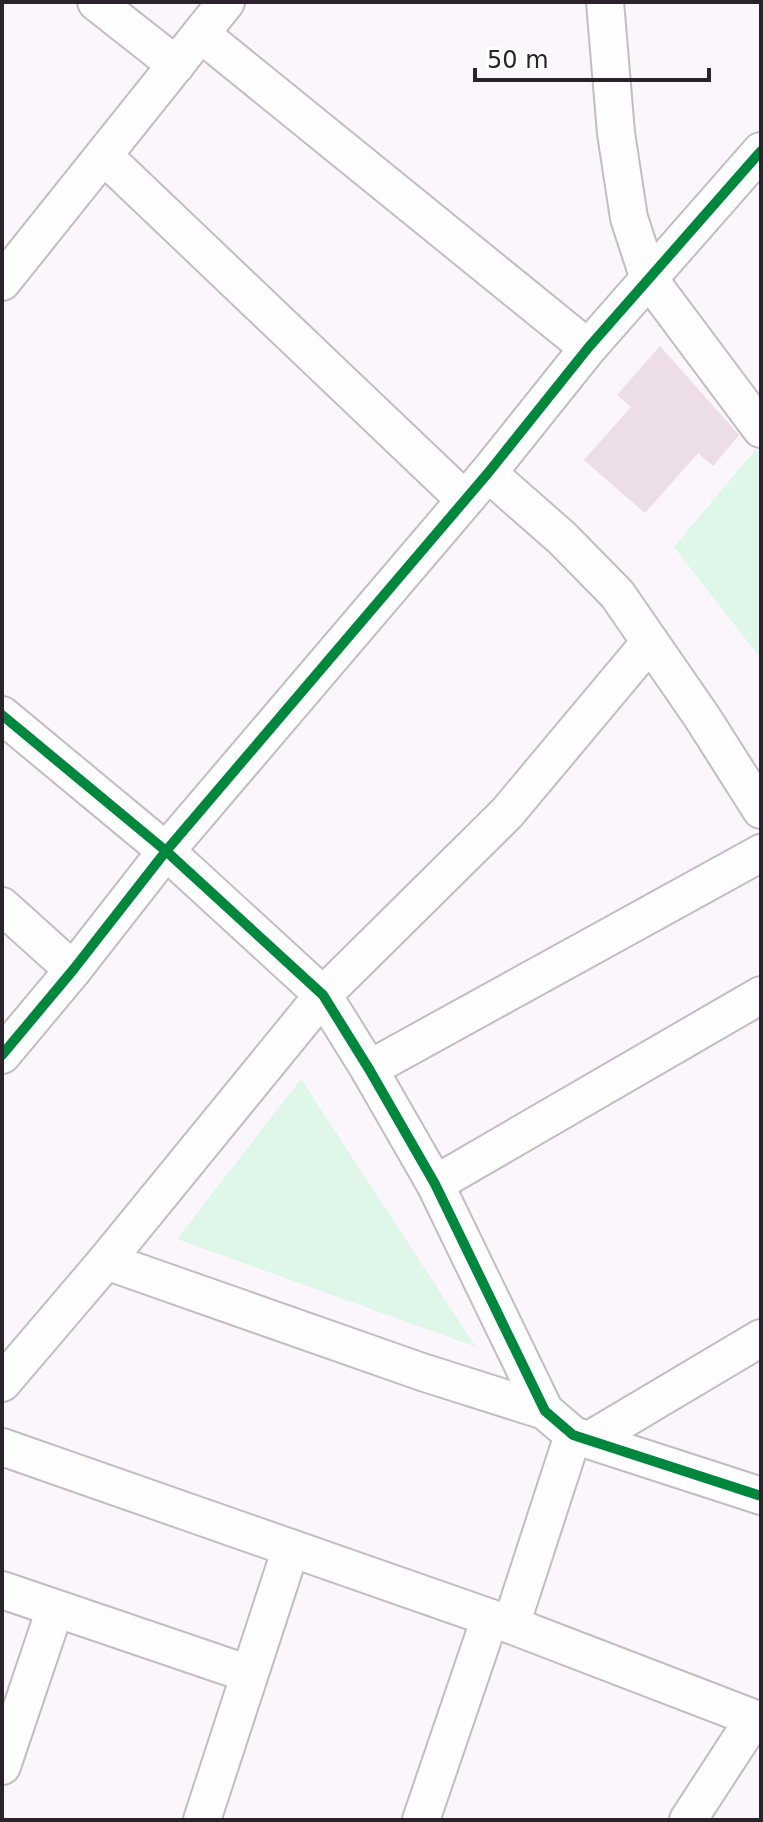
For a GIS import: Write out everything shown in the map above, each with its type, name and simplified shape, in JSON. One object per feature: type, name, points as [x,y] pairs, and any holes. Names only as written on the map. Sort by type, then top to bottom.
[{"type":"street","points":[[96,2],[176,65]]},
{"type":"street","points":[[7,268],[104,156],[226,2]]},
{"type":"street","points":[[605,2],[618,147],[629,218],[649,279],[761,429]]},
{"type":"street","points":[[201,34],[588,348]]},
{"type":"street","points":[[2,1055],[166,851],[476,486],[588,348],[761,151]]},
{"type":"street","points":[[104,156],[476,486],[562,538],[617,594],[702,717],[761,810]]},
{"type":"street","points":[[2,1383],[323,995],[507,813],[650,642]]},
{"type":"street","points":[[2,715],[166,851],[323,995],[435,1184],[545,1411]]},
{"type":"street","points":[[369,1069],[761,853]]},
{"type":"street","points":[[2,906],[73,970]]},
{"type":"street","points":[[435,1184],[761,995]]},
{"type":"street","points":[[106,1261],[377,1357],[545,1411],[582,1437],[761,1496]]},
{"type":"street","points":[[421,1820],[500,1622],[582,1437],[761,1338]]},
{"type":"street","points":[[2,1447],[500,1622],[757,1721],[688,1820]]},
{"type":"street","points":[[202,1820],[291,1548]]},
{"type":"street","points":[[2,1590],[249,1674]]},
{"type":"street","points":[[2,1766],[55,1609]]},
{"type":"green space","points":[[756,449],[761,454],[761,659],[674,547]]},
{"type":"green space","points":[[301,1079],[476,1347],[177,1239]]},
{"type":"building","points":[[660,346],[739,435],[713,466],[698,453],[645,513],[584,460],[631,407],[617,395]]},
{"type":"cycle path","points":[[2,1055],[166,851],[488,473],[588,348],[761,151]]},
{"type":"cycle path","points":[[2,715],[166,851],[323,995],[435,1184],[545,1411],[573,1435],[761,1496]]}]
